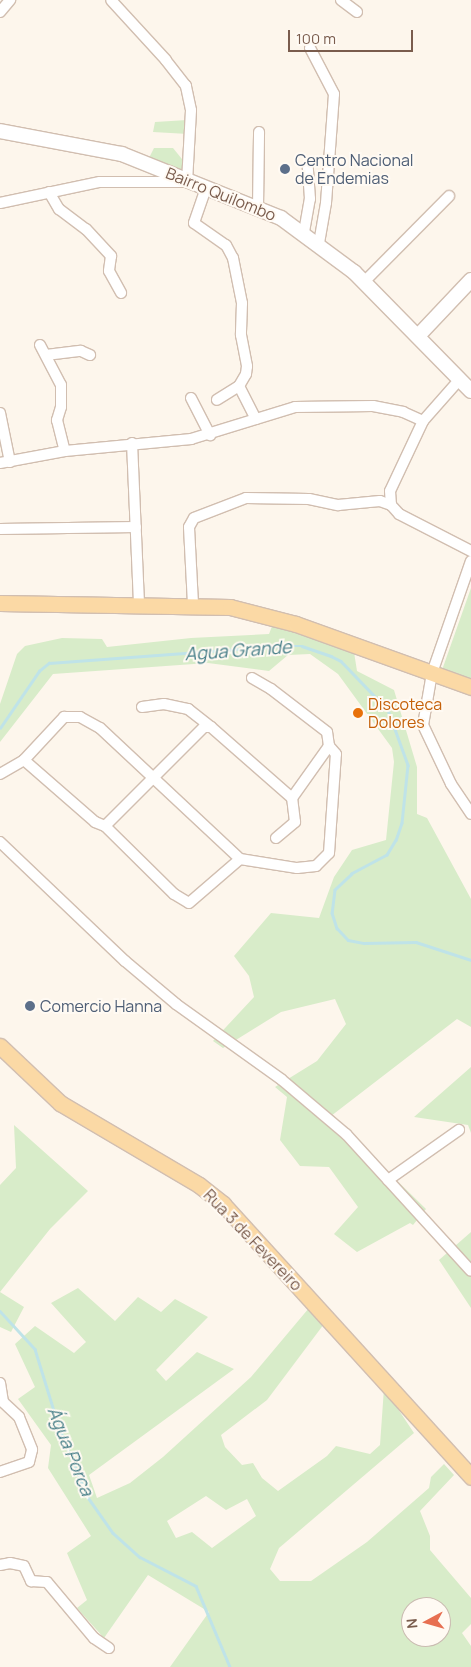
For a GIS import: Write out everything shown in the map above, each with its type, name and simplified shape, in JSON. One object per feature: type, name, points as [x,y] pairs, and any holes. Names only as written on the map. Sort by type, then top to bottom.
[{"type":"main road","points":[[0,603],[139,603],[230,607],[296,624],[471,687]]},
{"type":"main road","name":"Rua 3 de Fevereiro","points":[[0,1046],[60,1103],[199,1185],[223,1204],[471,1477]]},
{"type":"street","points":[[0,12],[10,0]]},
{"type":"street","points":[[0,203],[118,180],[187,182],[191,110],[186,86],[166,60],[111,0]]},
{"type":"street","points":[[341,0],[357,12]]},
{"type":"street","points":[[310,48],[334,94],[326,204],[319,243]]},
{"type":"street","name":"Bairro Quilombo","points":[[0,130],[122,154],[187,182],[258,207],[304,232],[364,282],[471,391]]},
{"type":"street","points":[[258,207],[259,132]]},
{"type":"street","points":[[304,232],[310,199],[308,167]]},
{"type":"street","points":[[206,188],[194,223],[226,245],[233,258],[239,284],[243,316],[241,335],[247,366],[246,374],[239,386],[217,400]]},
{"type":"street","points":[[49,192],[59,209],[86,229],[111,256],[109,271],[121,293]]},
{"type":"street","points":[[364,282],[449,196]]},
{"type":"street","points":[[418,336],[471,280]]},
{"type":"street","points":[[40,345],[61,385],[62,407],[57,420],[65,451]]},
{"type":"street","points":[[46,355],[81,351],[90,355]]},
{"type":"street","points":[[391,505],[390,491],[423,421],[460,379]]},
{"type":"street","points":[[239,386],[256,419]]},
{"type":"street","points":[[191,398],[210,436]]},
{"type":"street","points":[[0,413],[5,462],[65,451],[210,436],[295,407],[342,404],[404,412],[423,421]]},
{"type":"street","points":[[132,443],[139,603]]},
{"type":"street","points":[[193,604],[189,527],[194,518],[246,498],[309,500],[338,505],[380,501],[391,505],[400,514],[471,551]]},
{"type":"street","points":[[0,529],[136,527]]},
{"type":"street","points":[[471,561],[432,673],[424,725],[451,784],[471,814]]},
{"type":"street","points":[[0,774],[24,760],[64,717],[80,717],[100,728],[240,859],[297,868],[316,866],[329,853],[336,754],[329,746],[327,732],[271,688],[252,678]]},
{"type":"street","points":[[142,706],[164,704],[188,709],[292,798],[295,822],[276,838]]},
{"type":"street","points":[[105,826],[204,727],[211,727]]},
{"type":"street","points":[[292,798],[329,746]]},
{"type":"street","points":[[24,760],[95,822],[105,826],[174,894],[189,903],[240,859]]},
{"type":"street","points":[[0,842],[125,961],[176,1004],[289,1086],[346,1134],[471,1271]]},
{"type":"street","points":[[388,1180],[459,1130]]},
{"type":"street","points":[[0,1383],[3,1402],[19,1417],[32,1450],[29,1462],[0,1472]]},
{"type":"street","points":[[0,1565],[10,1563],[24,1566],[31,1581],[47,1582],[94,1638],[108,1648]]},
{"type":"green space","points":[[187,120],[188,134],[153,132],[155,122]]},
{"type":"green space","points":[[154,148],[173,148],[186,164],[183,177],[149,158]]},
{"type":"green space","points":[[471,588],[471,679],[442,670]]},
{"type":"green space","points":[[276,616],[354,652],[357,671],[394,690],[417,767],[417,814],[427,818],[471,899],[471,1027],[457,1019],[331,1116],[426,1209],[413,1225],[410,1223],[357,1252],[334,1234],[358,1207],[329,1167],[300,1166],[280,1140],[287,1097],[275,1087],[317,1061],[346,1024],[335,999],[281,1012],[223,1048],[213,1041],[254,997],[249,976],[234,956],[271,913],[319,918],[334,877],[352,850],[386,840],[394,762],[392,748],[338,674],[310,654],[288,655],[269,671],[208,663],[53,674],[0,742],[0,704],[17,654],[25,646],[62,638],[102,639],[107,647],[191,638],[269,634]]},
{"type":"green space","points":[[471,1067],[471,1133],[468,1125],[414,1117]]},
{"type":"green space","points":[[14,1125],[88,1191],[50,1229],[0,1292],[0,1185],[16,1168]]},
{"type":"green space","points":[[471,1232],[471,1308],[439,1260]]},
{"type":"green space","points":[[78,1288],[115,1321],[138,1297],[161,1312],[175,1299],[208,1317],[156,1370],[166,1381],[197,1352],[234,1369],[89,1475],[97,1498],[130,1483],[163,1457],[251,1377],[309,1308],[324,1324],[267,1400],[221,1435],[225,1447],[242,1465],[253,1463],[262,1478],[278,1491],[327,1456],[336,1446],[370,1454],[380,1445],[384,1388],[414,1433],[279,1548],[270,1569],[280,1581],[311,1581],[367,1542],[429,1488],[431,1477],[444,1464],[454,1475],[420,1511],[430,1536],[430,1550],[471,1598],[471,1624],[462,1633],[471,1646],[471,1667],[170,1667],[209,1612],[148,1575],[104,1638],[77,1608],[87,1600],[67,1553],[91,1536],[48,1468],[51,1445],[18,1399],[35,1387],[15,1344],[35,1326],[74,1353],[86,1342],[51,1303]],"holes":[[[206,1496],[226,1510],[247,1499],[256,1516],[212,1548],[192,1532],[176,1538],[167,1521]]]},
{"type":"green space","points":[[0,1292],[24,1307],[11,1332],[0,1327]]},
{"type":"waterway","name":"Agua Grande","points":[[0,728],[39,671],[49,663],[283,646],[302,646],[331,656],[341,661],[388,710],[408,765],[402,823],[396,840],[387,855],[352,874],[335,890],[332,913],[337,928],[348,940],[364,943],[416,942],[471,960]]},
{"type":"waterway","name":"Água Porca","points":[[0,1311],[35,1349],[59,1427],[87,1496],[113,1533],[140,1557],[196,1586],[230,1667]]},
{"type":"place","name":"Centro Nacional de Endemias","points":[[285,169]]},
{"type":"place","name":"Discoteca Dolores","points":[[358,713]]},
{"type":"place","name":"Comercio Hanna","points":[[30,1006]]}]
